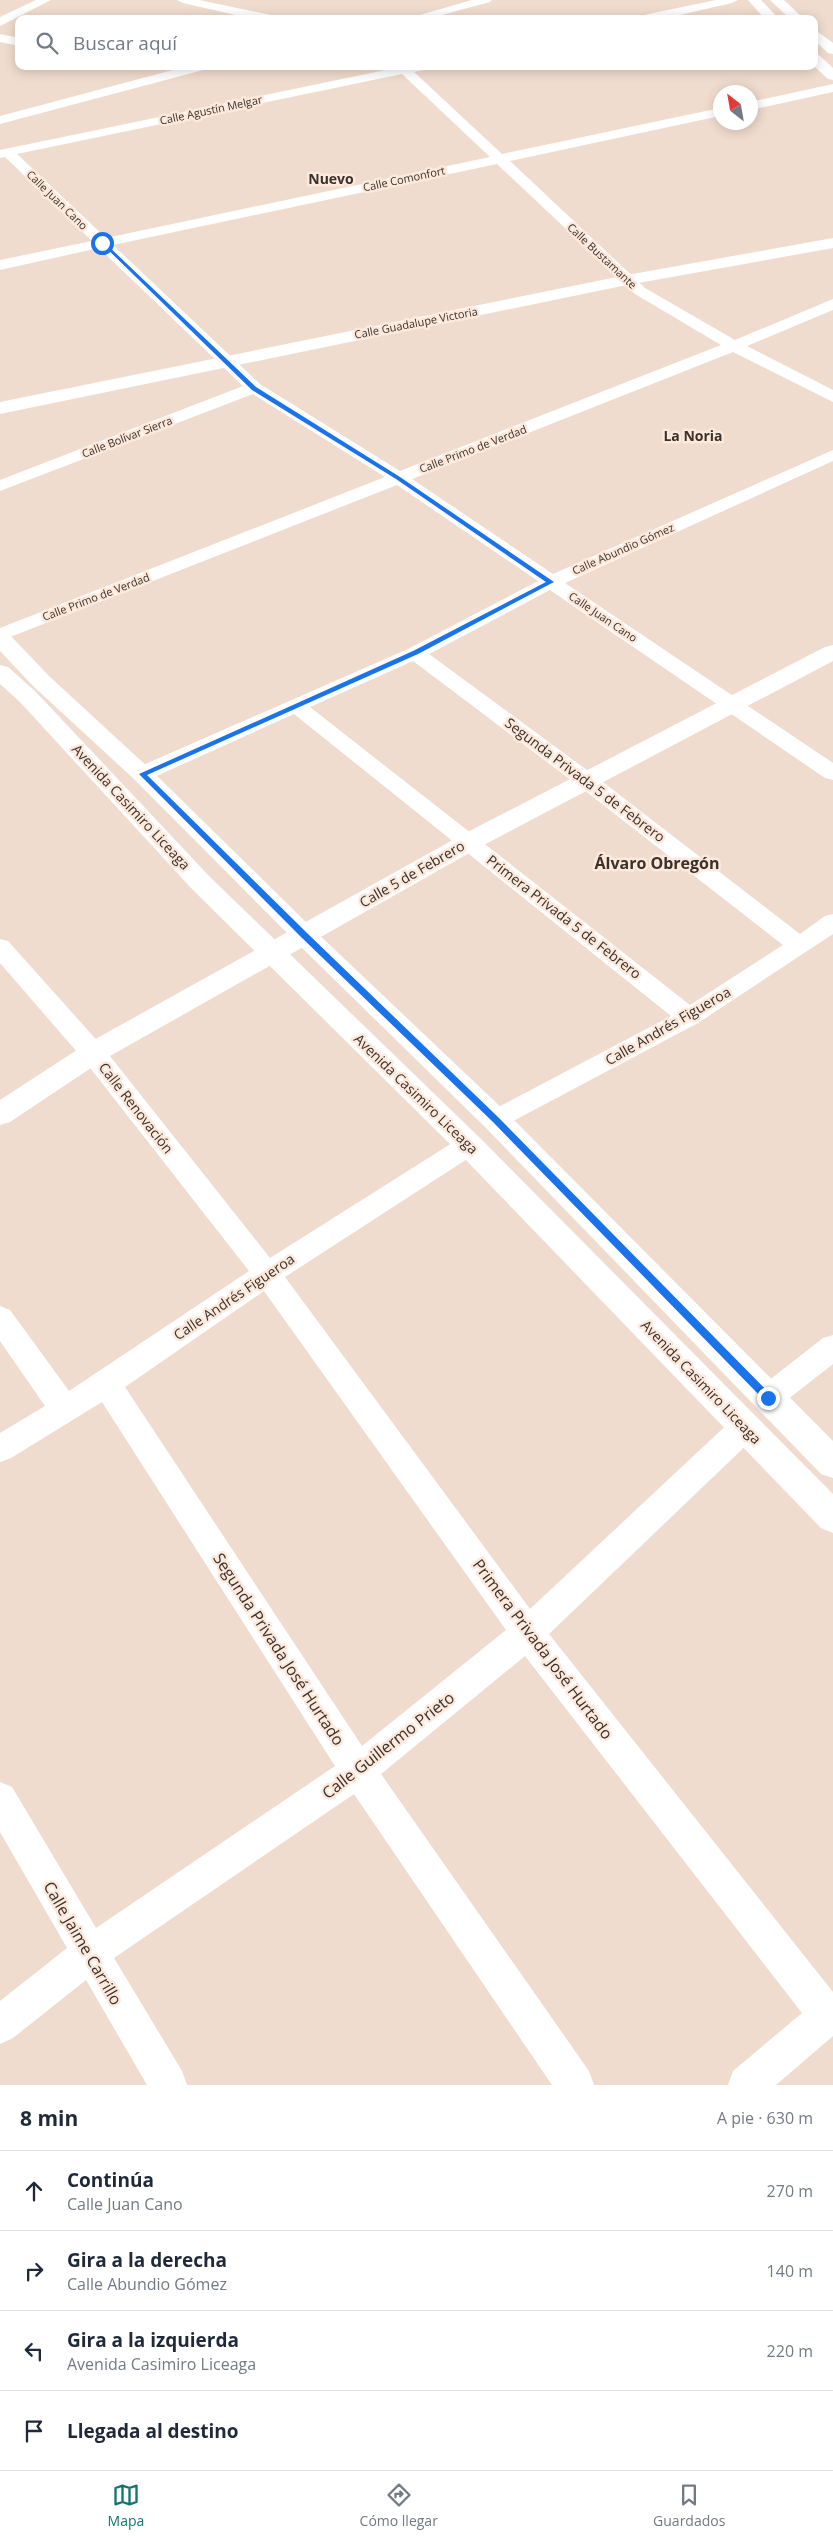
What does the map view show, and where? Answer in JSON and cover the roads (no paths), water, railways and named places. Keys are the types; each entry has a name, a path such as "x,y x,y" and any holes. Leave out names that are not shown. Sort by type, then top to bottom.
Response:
{"main road":[{"path":"754,0 769,15"},
{"path":"776,0 793,15"},
{"path":"818,37 833,50"},
{"path":"818,62 833,76"},
{"name":"Calle Guadalupe Victoria","path":"0,408 627,280 833,244"},
{"name":"Avenida Casimiro Liceaga","path":"0,636 41,681 142,774 304,935 496,1120 833,1463"},
{"name":"Calle 5 de Febrero","path":"0,1114 93,1053 270,952 304,935 469,842 833,652"},
{"name":"Avenida Casimiro Liceaga","path":"0,672 27,696 201,883 469,1145 833,1517"}],"street":[{"path":"0,22 45,0"},
{"path":"183,0 252,15"},
{"path":"453,0 472,4"},
{"path":"428,15 486,0"},
{"path":"663,15 732,0"},
{"path":"0,38 15,41"},
{"path":"155,70 170,73"},
{"path":"0,120 184,70"},
{"name":"Calle Agustín Melgar","path":"4,154 405,70"},
{"name":"Calle Bustamante","path":"405,70 498,160 640,291 734,346 833,397"},
{"path":"758,104 833,88"},
{"name":"Calle Comonfort","path":"0,265 713,114"},
{"name":"Calle Juan Cano","path":"4,154 102,243 254,388 398,478 833,773"},
{"name":"Calle Primo de Verdad","path":"0,636 734,346 833,304"},
{"name":"Calle Bolívar Sierra","path":"0,486 254,388"},
{"name":"Calle Abundio Gómez","path":"142,774 415,653 550,582 833,455"},
{"name":"Segunda Privada 5 de Febrero","path":"415,653 587,781 800,946"},
{"name":"Primera Privada 5 de Febrero","path":"296,706 689,1017"},
{"name":"Calle Andrés Figueroa","path":"496,1120 689,1017 800,946 833,922"},
{"name":"Calle Renovación","path":"0,947 93,1053 267,1274"},
{"name":"Calle Andrés Figueroa","path":"0,1449 106,1384 267,1274 469,1145"},
{"name":"Primera Privada José Hurtado","path":"267,1274 528,1634 830,2014"},
{"path":"0,1318 64,1408"},
{"path":"768,1398 833,1347"},
{"name":"Segunda Privada José Hurtado","path":"106,1384 358,1771 575,2085"},
{"name":"Calle Guillermo Prieto","path":"0,2025 89,1954 358,1771 528,1634 745,1427"},
{"name":"Calle Jaime Carrillo","path":"0,1799 89,1954 168,2085"},
{"path":"748,2085 830,2014"}],"district":[{"name":"Nuevo","path":"331,179"},
{"name":"La Noria","path":"693,436"},
{"name":"Álvaro Obregón","path":"657,863"}]}
